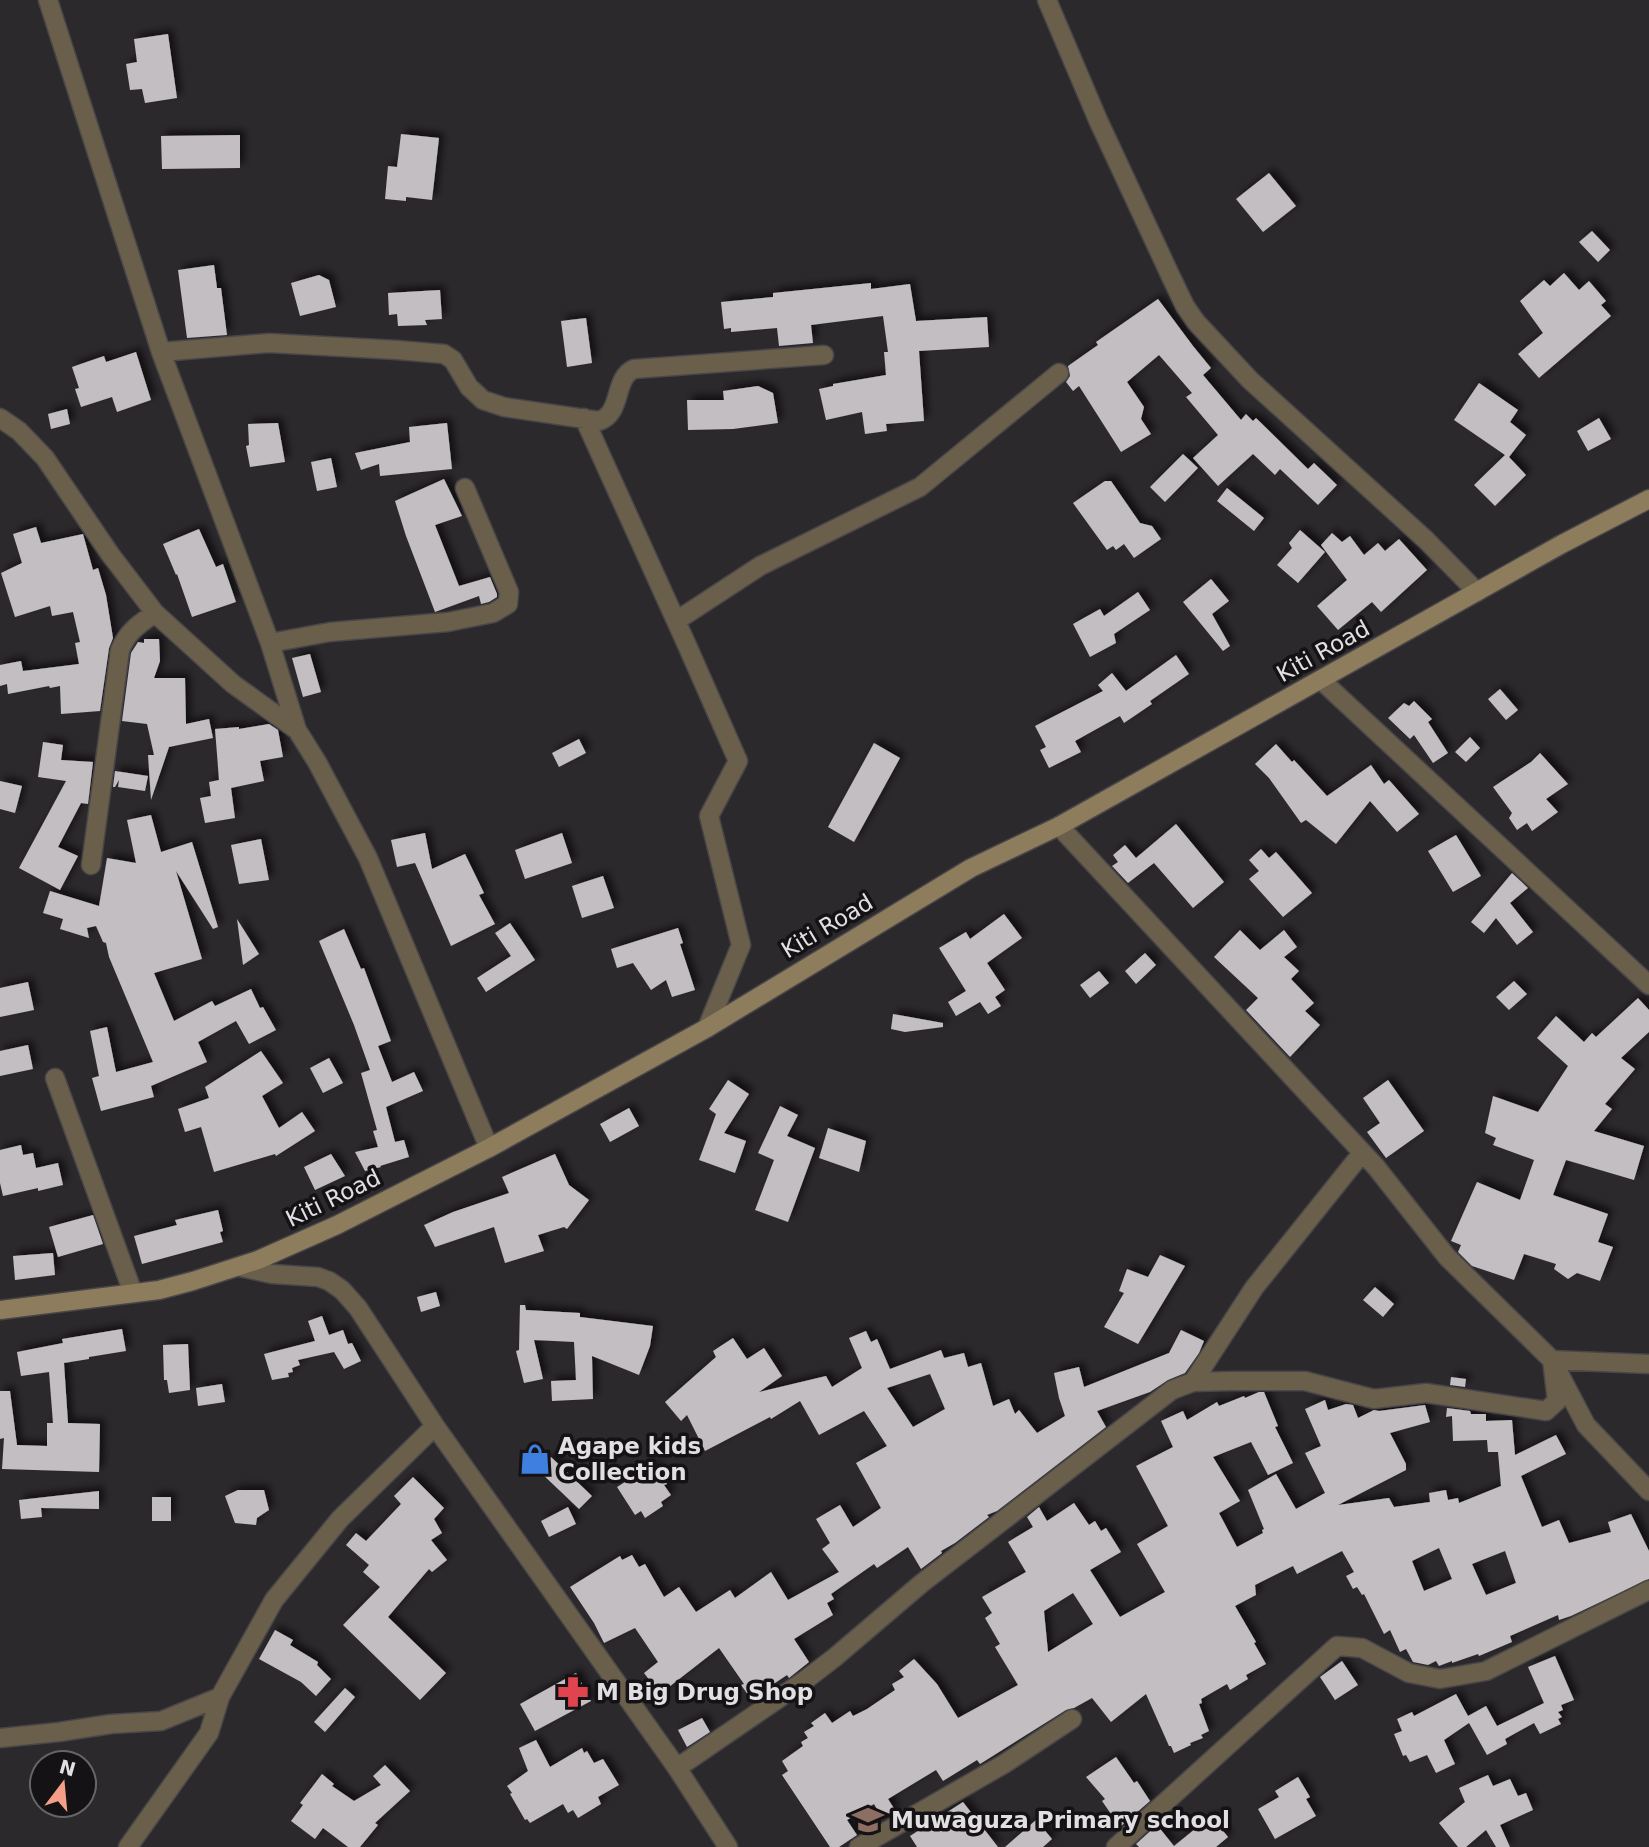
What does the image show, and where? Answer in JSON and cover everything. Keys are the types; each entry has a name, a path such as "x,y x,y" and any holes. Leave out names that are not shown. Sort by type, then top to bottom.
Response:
{"street":[{"path":"48,0 160,352 270,643 297,730 368,858 489,1148"},
{"path":"1047,0 1098,120 1185,306 1250,380 1417,532 1477,592"},
{"path":"160,352 269,343 436,352 453,360 469,387 483,400 504,407 599,421 612,411 624,376 634,369 824,355"},
{"path":"676,621 760,565 920,487 1059,373"},
{"path":"0,418 19,431 46,458 110,554 155,613 233,684 297,730"},
{"path":"584,418 738,761 709,816 741,945 707,1028"},
{"path":"270,643 330,632 448,622 493,613 508,604 509,592 465,488"},
{"name":"Kiti Road","path":"0,1310 159,1290 240,1267 310,1238 489,1148 707,1028 971,868 1059,826 1562,544 1649,499"},
{"path":"91,865 120,650 125,636 155,613"},
{"path":"1321,680 1649,985"},
{"path":"1059,826 1376,1167 1447,1257 1552,1360 1586,1425 1649,1492"},
{"path":"55,1078 133,1293"},
{"path":"1193,1382 1254,1289 1362,1153"},
{"path":"240,1267 272,1274 318,1277 330,1281 358,1308 435,1426 677,1768 728,1847"},
{"path":"1552,1360 1649,1364"},
{"path":"677,1768 804,1681 922,1583 1172,1390 1193,1382 1305,1381 1374,1399 1426,1393 1546,1411 1557,1401 1552,1360"},
{"path":"128,1847 209,1733 220,1697 274,1600 340,1519 435,1426"},
{"path":"1115,1847 1338,1646 1362,1648 1409,1673 1440,1679 1486,1671 1649,1590"},
{"path":"0,1738 111,1724 161,1721 220,1697"},
{"path":"859,1847 1004,1764 1072,1719"}],"building":[{"path":"168,34 177,98 145,103 142,89 130,90 126,64 137,62 134,39"},
{"path":"401,134 439,138 432,200 406,197 406,201 385,199 388,166 397,167"},
{"path":"240,135 240,168 162,169 161,136"},
{"path":"1269,173 1296,206 1263,232 1236,199"},
{"path":"1592,231 1610,250 1598,262 1579,242"},
{"path":"214,265 217,288 221,288 227,335 187,338 178,270"},
{"path":"1564,273 1579,290 1589,281 1606,301 1601,305 1611,316 1539,378 1518,354 1543,333 1520,301 1544,280 1550,286"},
{"path":"319,275 329,280 336,307 300,316 291,283"},
{"path":"871,283 871,289 910,284 916,321 987,317 989,347 919,351 924,421 886,424 887,431 865,434 862,412 826,420 819,389 886,375 884,352 888,352 883,316 811,325 813,343 779,346 777,328 731,332 731,328 724,329 721,302 773,297 773,293"},
{"path":"440,290 442,319 425,320 427,325 398,326 397,314 389,315 388,293"},
{"path":"1158,299 1211,368 1203,375 1241,420 1246,414 1253,421 1256,418 1308,469 1314,463 1337,485 1318,505 1280,469 1275,475 1253,454 1218,486 1193,458 1218,435 1186,397 1192,393 1159,355 1127,382 1144,407 1141,419 1151,434 1121,452 1079,386 1073,391 1066,382 1070,376 1068,366 1098,345 1096,342"},
{"path":"586,318 592,363 567,367 561,321"},
{"path":"136,352 151,400 117,412 112,397 81,407 75,389 79,388 72,367 104,356 106,362"},
{"path":"1479,383 1518,410 1510,422 1526,435 1509,457 1526,475 1495,506 1474,485 1505,455 1454,420"},
{"path":"758,386 773,393 778,423 733,429 688,430 687,400 724,400 723,391"},
{"path":"67,409 70,424 51,429 48,414"},
{"path":"1599,418 1611,439 1588,451 1577,431"},
{"path":"278,423 285,462 250,467 246,446 249,445 248,424"},
{"path":"447,423 452,469 380,476 379,464 361,470 355,453 410,442 409,427"},
{"path":"1183,454 1198,468 1165,502 1150,487"},
{"path":"331,458 337,487 317,491 311,462"},
{"path":"444,479 462,516 435,525 459,586 490,577 497,597 481,604 479,596 435,612 395,501"},
{"path":"1105,481 1111,481 1140,523 1152,526 1161,539 1134,558 1124,544 1116,550 1113,546 1107,550 1073,503"},
{"path":"1227,488 1264,518 1254,531 1217,501"},
{"path":"36,527 41,543 83,534 93,570 98,568 106,595 113,638 109,648 100,711 61,714 60,686 8,694 7,684 0,686 0,665 21,661 23,671 79,664 75,643 80,642 73,612 52,616 50,606 15,617 1,573 22,563 13,534"},
{"path":"199,529 216,567 223,564 236,602 192,617 163,544"},
{"path":"1300,530 1325,552 1298,583 1277,565 1292,548 1289,543"},
{"path":"1332,533 1342,542 1350,536 1364,555 1378,543 1385,551 1399,539 1427,570 1381,612 1372,602 1338,630 1317,606 1347,580 1321,545"},
{"path":"1211,579 1229,601 1212,614 1230,646 1223,651 1183,602"},
{"path":"1138,592 1150,610 1114,634 1116,643 1090,657 1073,624 1100,609 1104,616"},
{"path":"144,639 159,639 160,661 154,678 185,678 186,724 209,719 213,738 169,747 151,800 148,755 154,755 147,724 122,721 131,653 138,642 144,643"},
{"path":"310,654 321,692 303,697 292,658"},
{"path":"1176,655 1189,674 1124,723 1120,716 1075,741 1081,752 1049,768 1040,750 1046,747 1035,726 1103,691 1098,685 1112,673 1126,691"},
{"path":"1500,689 1518,710 1506,720 1488,699"},
{"path":"1414,701 1432,719 1428,722 1448,753 1433,763 1414,735 1410,739 1388,718 1404,703 1409,706"},
{"path":"269,724 278,730 283,757 260,761 264,781 231,788 235,818 205,823 200,798 211,796 209,782 219,780 215,729 239,729"},
{"path":"1470,737 1480,748 1466,762 1455,752"},
{"path":"579,739 586,753 559,767 552,753"},
{"path":"43,742 63,745 61,760 93,762 88,804 81,803 58,847 78,856 60,890 19,868 66,781 38,777"},
{"path":"874,743 900,758 854,842 828,827"},
{"path":"1276,744 1327,796 1371,765 1384,784 1389,780 1419,814 1397,832 1370,801 1336,844 1306,820 1301,823 1269,778 1255,764"},
{"path":"1540,753 1568,784 1546,799 1558,812 1532,831 1527,823 1517,830 1509,818 1512,813 1493,787"},
{"path":"115,771 148,776 145,791 118,787 119,780 113,787"},
{"path":"0,781 22,786 15,813 0,809"},
{"path":"151,815 161,852 192,842 218,927 213,929 176,871 202,959 154,973 174,1021 212,1001 215,1006 251,989 260,1008 263,1007 276,1030 249,1044 236,1021 198,1042 207,1062 151,1086 154,1097 101,1111 92,1078 99,1076 90,1031 107,1027 116,1072 153,1062 109,957 106,943 96,926 87,928 89,938 60,929 63,919 43,913 50,891 99,906 107,858 136,863 127,820"},
{"path":"1176,824 1224,882 1193,908 1154,863 1128,883 1112,866 1118,862 1113,855 1125,845 1136,858"},
{"path":"425,833 432,869 465,854 484,893 479,895 495,924 451,946 415,863 397,867 391,840"},
{"path":"562,833 572,863 525,879 515,850"},
{"path":"1456,835 1481,876 1453,892 1428,851"},
{"path":"261,839 269,880 239,884 231,845"},
{"path":"1261,849 1269,858 1276,852 1312,893 1283,917 1249,879 1259,871 1249,860"},
{"path":"1512,873 1528,888 1510,903 1533,932 1517,945 1496,918 1484,933 1471,922"},
{"path":"603,876 614,908 582,918 572,886"},
{"path":"1004,914 1022,938 987,963 1005,990 995,997 1001,1006 988,1014 980,1002 956,1016 948,1002 966,991 939,948 966,932 970,939"},
{"path":"237,919 259,954 243,965"},
{"path":"510,923 535,960 486,992 477,978 511,956 495,933"},
{"path":"678,928 683,943 680,944 695,990 672,997 666,980 651,990 633,963 617,968 611,949"},
{"path":"344,929 361,969 364,968 391,1041 378,1046 392,1082 414,1072 423,1091 386,1107 395,1142 404,1140 409,1157 365,1171 355,1152 378,1147 373,1131 377,1130 361,1073 370,1070 319,941"},
{"path":"1240,930 1260,950 1284,930 1297,947 1284,957 1299,971 1291,979 1314,1003 1305,1011 1320,1025 1290,1057 1246,1010 1258,998 1214,957"},
{"path":"1145,953 1156,965 1136,984 1125,971"},
{"path":"1099,971 1109,983 1090,998 1080,985"},
{"path":"1514,981 1527,994 1509,1010 1496,997"},
{"path":"28,982 34,1010 0,1017 0,988"},
{"path":"1638,998 1649,1010 1649,1032 1621,1058 1635,1069 1605,1104 1612,1109 1594,1131 1644,1146 1634,1180 1566,1160 1553,1195 1608,1214 1598,1242 1613,1247 1600,1281 1577,1273 1568,1279 1554,1269 1556,1264 1524,1254 1514,1280 1472,1266 1458,1252 1461,1245 1451,1241 1477,1182 1520,1200 1534,1160 1493,1145 1496,1138 1485,1133 1493,1096 1538,1112 1568,1066 1537,1038 1556,1016 1584,1042 1592,1033 1596,1037"},
{"path":"893,1014 943,1023 943,1027 905,1032 891,1029"},
{"path":"28,1045 33,1069 0,1076 0,1051"},
{"path":"261,1051 283,1083 262,1096 279,1128 302,1112 315,1131 276,1156 275,1154 214,1172 201,1127 185,1132 178,1109 209,1098 205,1087"},
{"path":"329,1058 343,1083 323,1093 310,1068"},
{"path":"728,1080 749,1094 724,1133 746,1141 735,1173 699,1160 716,1114 709,1109"},
{"path":"1388,1080 1424,1131 1386,1158 1367,1132 1380,1123 1363,1098"},
{"path":"780,1106 798,1115 787,1136 815,1148 788,1222 755,1210 774,1160 758,1153"},
{"path":"629,1108 639,1126 610,1142 600,1124"},
{"path":"828,1128 866,1141 859,1172 819,1158"},
{"path":"21,1145 23,1155 33,1153 36,1168 58,1163 63,1185 3,1196 0,1183 0,1150"},
{"path":"331,1154 345,1176 315,1190 304,1167"},
{"path":"555,1154 569,1185 589,1200 567,1229 564,1227 538,1235 544,1251 505,1263 494,1227 435,1247 424,1225 509,1193 502,1177"},
{"path":"218,1210 223,1242 142,1264 134,1236 177,1225 175,1220"},
{"path":"93,1215 103,1244 58,1257 49,1227"},
{"path":"53,1253 55,1275 15,1280 13,1256"},
{"path":"1160,1255 1185,1266 1138,1344 1104,1327 1124,1293 1119,1291 1127,1269 1148,1277"},
{"path":"1375,1287 1394,1304 1383,1317 1363,1300"},
{"path":"436,1292 440,1306 421,1312 417,1297"},
{"path":"520,1305 525,1305 526,1310 580,1313 580,1317 653,1326 650,1346 639,1375 592,1356 593,1399 552,1401 551,1381 576,1380 574,1342 534,1340 543,1379 524,1383 516,1351 519,1350"},
{"path":"322,1316 329,1335 343,1330 348,1344 352,1343 361,1361 344,1369 334,1352 298,1360 300,1365 292,1368 293,1372 288,1373 289,1377 272,1380 264,1354 315,1341 308,1321"},
{"path":"122,1329 126,1351 64,1363 68,1423 100,1424 99,1472 2,1469 4,1438 0,1439 0,1391 10,1391 17,1445 47,1446 47,1423 53,1423 49,1372 21,1376 17,1352 63,1343 62,1339"},
{"path":"1181,1330 1204,1341 1185,1373 1150,1392 1097,1411 1106,1427 997,1511 987,1515 989,1517 941,1551 942,1553 921,1569 908,1547 877,1568 874,1564 831,1594 834,1599 827,1603 833,1615 794,1639 809,1662 789,1678 787,1675 751,1699 719,1648 660,1694 644,1673 658,1662 635,1628 604,1643 570,1587 620,1556 622,1560 632,1555 639,1567 645,1564 664,1597 679,1587 696,1612 730,1590 735,1598 771,1572 788,1600 839,1572 822,1549 830,1543 816,1519 840,1505 853,1527 881,1508 856,1463 887,1446 864,1411 819,1435 800,1401 771,1419 770,1417 705,1451 687,1415 681,1421 665,1402 716,1357 713,1351 733,1338 747,1359 764,1348 782,1376 759,1392 826,1376 832,1387 862,1368 849,1338 866,1331 871,1342 877,1339 890,1369 941,1350 944,1358 964,1353 968,1367 981,1363 993,1406 1009,1399 1015,1414 1019,1410 1037,1433 1065,1416 1054,1373 1079,1367 1084,1387 1169,1353","holes":["930,1374 945,1409 913,1427 887,1388"]},
{"path":"188,1344 190,1390 169,1393 167,1380 164,1380 163,1345"},
{"path":"1451,1377 1466,1379 1465,1387 1450,1385"},
{"path":"222,1384 225,1402 198,1406 196,1388"},
{"path":"1264,1392 1278,1426 1275,1427 1293,1463 1268,1475 1251,1442 1213,1457 1240,1501 1219,1513 1237,1547 1263,1533 1264,1529 1248,1490 1276,1474 1296,1509 1325,1493 1305,1453 1321,1446 1305,1409 1325,1400 1328,1410 1346,1404 1353,1405 1358,1418 1374,1410 1425,1405 1430,1422 1390,1433 1406,1464 1406,1470 1338,1505 1389,1498 1394,1507 1430,1502 1429,1493 1446,1490 1448,1500 1458,1498 1459,1503 1501,1486 1498,1452 1488,1452 1487,1440 1453,1441 1452,1416 1446,1417 1447,1408 1470,1411 1471,1414 1486,1414 1486,1421 1512,1420 1515,1455 1556,1435 1566,1454 1521,1476 1542,1527 1559,1520 1569,1543 1611,1532 1608,1522 1631,1514 1649,1551 1649,1579 1571,1616 1559,1620 1558,1615 1510,1636 1512,1642 1479,1656 1478,1654 1439,1666 1436,1661 1428,1665 1413,1662 1406,1649 1400,1652 1390,1630 1384,1634 1364,1594 1362,1595 1357,1587 1353,1589 1346,1576 1354,1572 1342,1551 1297,1574 1293,1566 1255,1585 1256,1595 1235,1606 1266,1664 1246,1675 1248,1679 1230,1690 1227,1684 1201,1699 1202,1703 1199,1704 1209,1731 1201,1735 1203,1738 1174,1753 1146,1694 1111,1722 1092,1698 1066,1710 980,1764 977,1760 943,1781 936,1770 888,1799 895,1810 882,1818 874,1804 847,1820 857,1835 839,1847 830,1847 782,1775 788,1771 782,1761 803,1746 801,1742 808,1738 804,1732 814,1726 811,1723 825,1713 832,1723 850,1711 853,1716 867,1709 895,1690 892,1684 904,1677 899,1671 914,1659 937,1684 958,1718 1018,1685 995,1647 1000,1644 985,1618 992,1613 982,1597 1026,1572 1008,1542 1033,1527 1027,1517 1039,1507 1047,1521 1074,1503 1089,1525 1095,1521 1101,1531 1106,1528 1121,1552 1090,1570 1120,1617 1165,1592 1137,1544 1168,1526 1136,1466 1173,1447 1161,1421 1183,1411 1187,1420 1217,1402 1219,1406 1244,1396 1245,1398","holes":["1439,1548 1452,1579 1424,1591 1412,1561","1505,1551 1516,1583 1486,1595 1472,1564","1073,1593 1093,1624 1048,1652 1044,1611"]},
{"path":"551,1457 592,1496 579,1509 539,1471"},
{"path":"654,1464 671,1495 661,1502 663,1506 645,1518 641,1511 635,1515 617,1487"},
{"path":"413,1477 444,1508 434,1519 442,1533 431,1540 447,1560 432,1572 429,1569 388,1617 446,1673 420,1700 343,1625 380,1587 363,1572 369,1565 346,1545 356,1533 366,1541 401,1504 394,1496"},
{"path":"238,1490 264,1490 269,1510 257,1518 256,1525 235,1523 225,1496"},
{"path":"99,1491 99,1509 41,1508 42,1517 21,1519 19,1500"},
{"path":"152,1497 171,1497 171,1521 152,1521"},
{"path":"568,1507 576,1524 549,1537 541,1521"},
{"path":"275,1630 293,1640 290,1645 318,1662 317,1665 331,1679 316,1696 301,1682 259,1659"},
{"path":"1555,1656 1574,1700 1561,1705 1563,1710 1558,1712 1562,1717 1558,1719 1561,1724 1540,1734 1534,1723 1505,1739 1507,1744 1487,1755 1469,1723 1444,1740 1455,1764 1436,1773 1427,1755 1410,1762 1406,1755 1403,1756 1394,1734 1402,1731 1397,1719 1412,1712 1414,1716 1456,1694 1468,1716 1486,1706 1497,1726 1544,1703 1528,1667"},
{"path":"1342,1661 1358,1685 1335,1700 1320,1677"},
{"path":"576,1673 591,1701 535,1731 520,1704"},
{"path":"345,1688 355,1697 325,1732 314,1722"},
{"path":"702,1718 710,1732 687,1747 678,1730"},
{"path":"536,1740 550,1767 582,1748 594,1763 603,1759 619,1785 598,1797 601,1804 578,1818 573,1810 568,1813 563,1804 530,1823 525,1820 507,1786 528,1771 519,1748"},
{"path":"1116,1757 1150,1801 1120,1827 1102,1801 1105,1799 1086,1777"},
{"path":"385,1765 410,1791 375,1823 378,1825 360,1847 348,1847 323,1828 315,1839 291,1821 303,1805 300,1803 322,1774 334,1784 332,1786 354,1801 381,1785 373,1776"},
{"path":"1488,1775 1493,1786 1510,1779 1518,1796 1526,1793 1533,1810 1500,1825 1510,1847 1496,1847 1486,1830 1466,1847 1458,1847 1439,1823 1465,1802 1459,1788"},
{"path":"1298,1777 1310,1797 1306,1799 1316,1816 1275,1839 1258,1809 1279,1797 1275,1791"},
{"path":"963,1802 998,1847 917,1847 910,1836"},
{"path":"1211,1816 1228,1837 1216,1847 1139,1847 1136,1844 1157,1825 1174,1846"},
{"path":"1036,1820 1052,1839 1043,1847 1005,1847"}],"place":[{"name":"Agape kids Collection","path":"535,1459"},
{"name":"M Big Drug Shop","path":"573,1692"},
{"name":"Muwaguza Primary school","path":"868,1820"}]}
